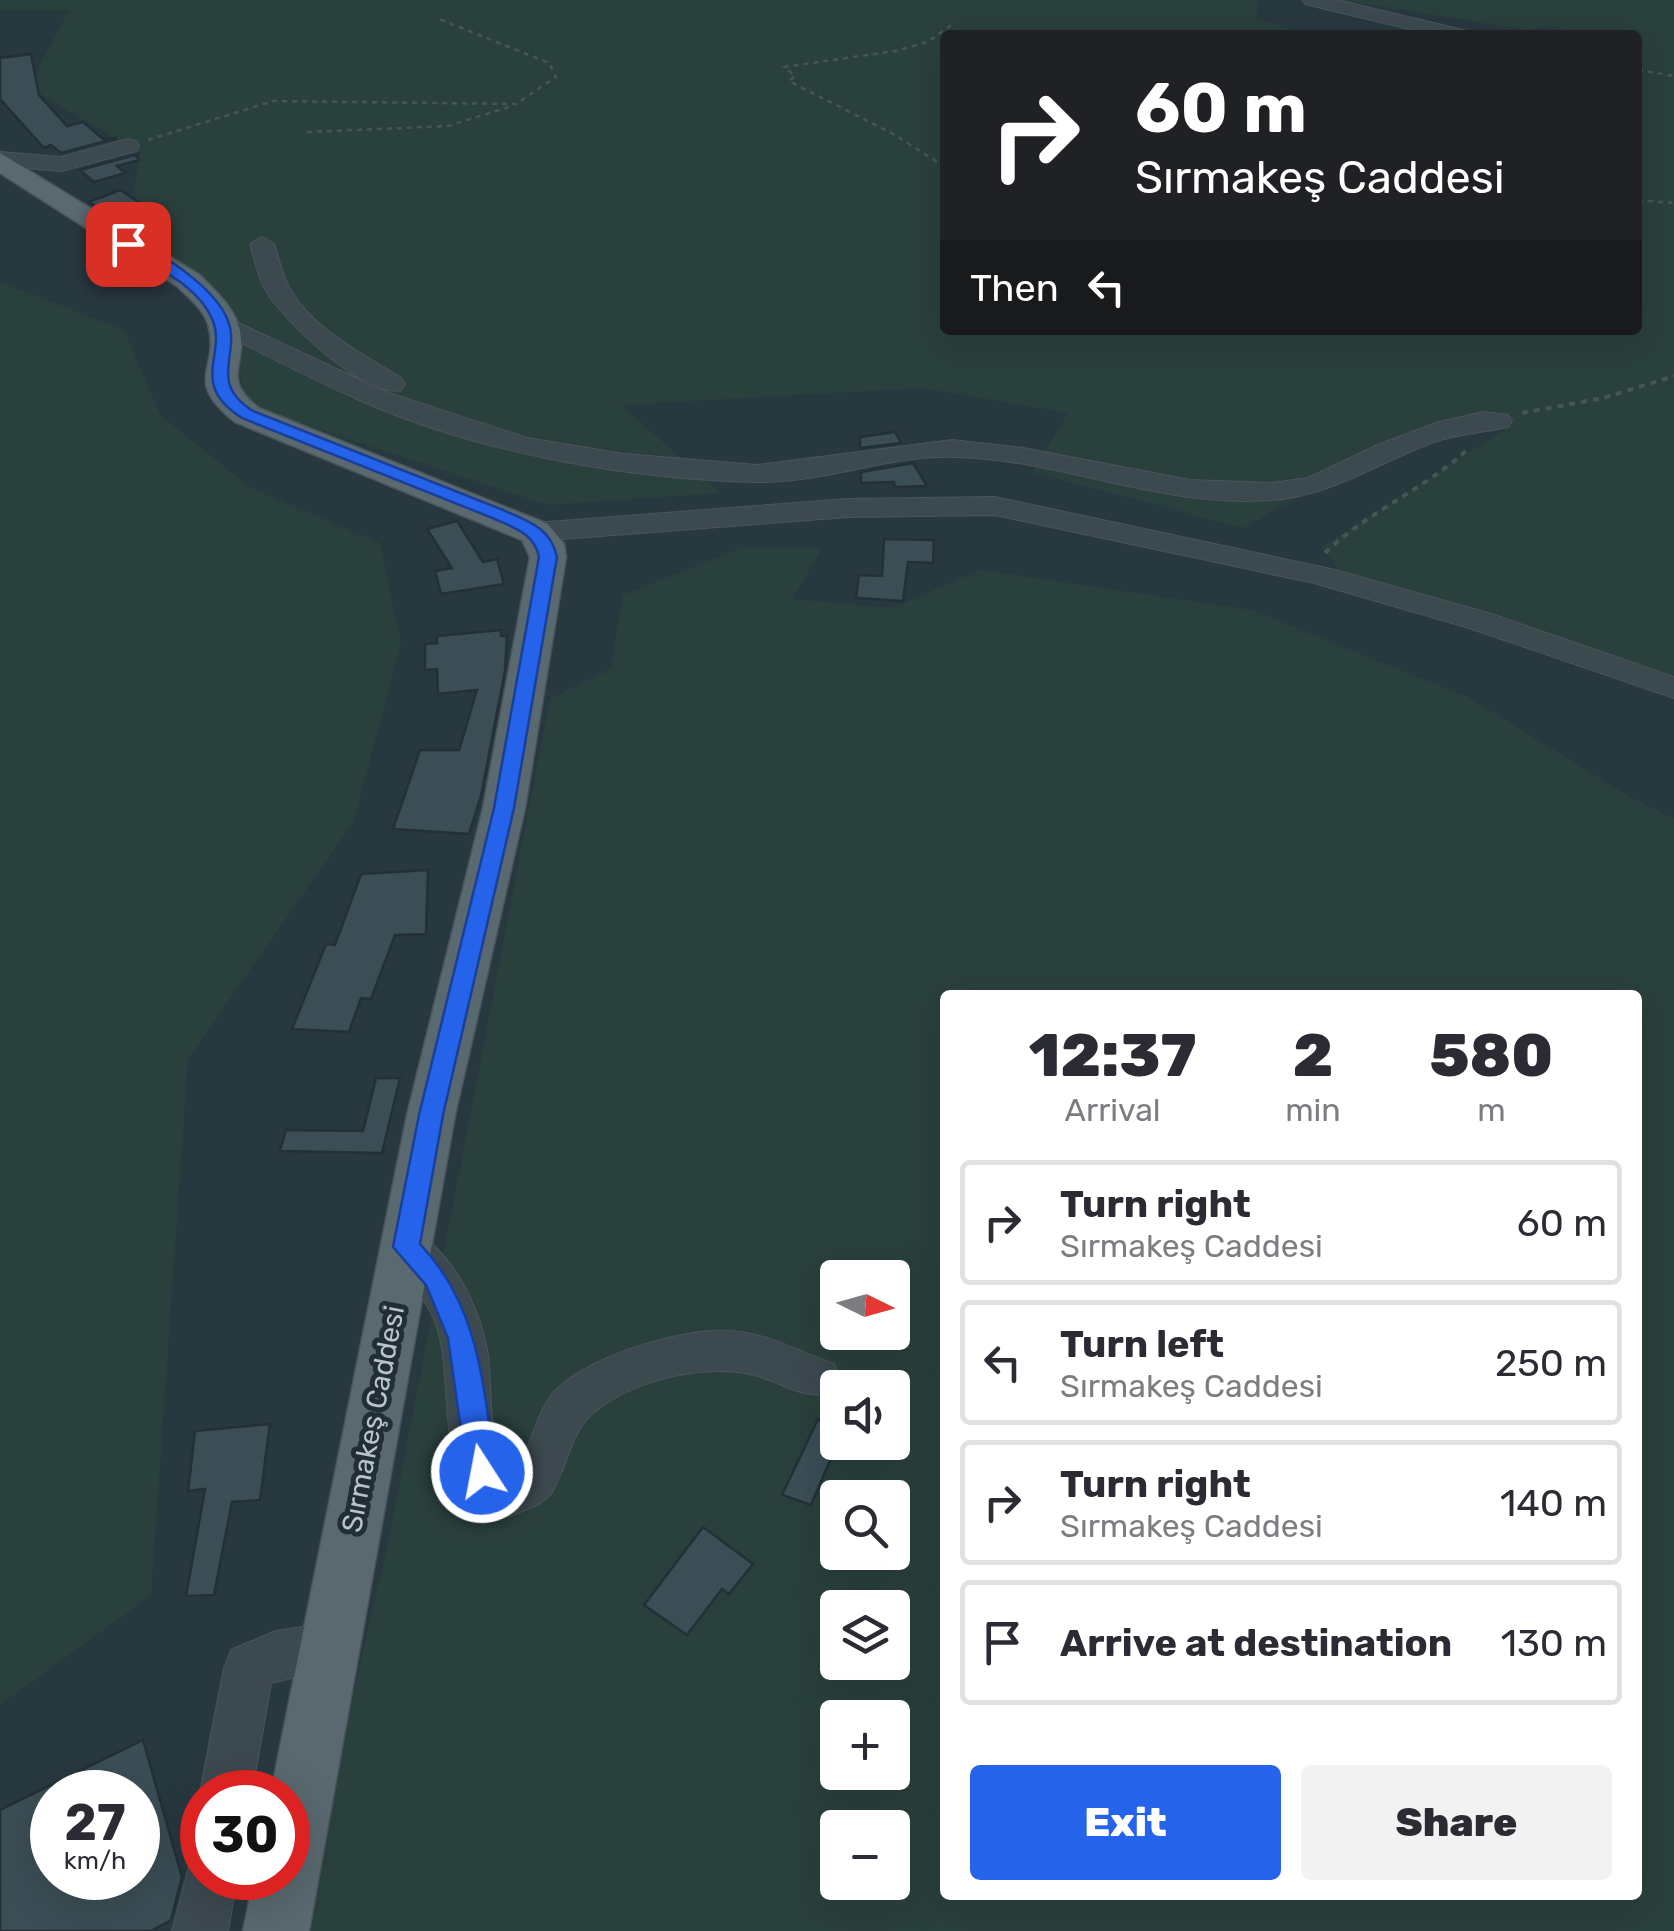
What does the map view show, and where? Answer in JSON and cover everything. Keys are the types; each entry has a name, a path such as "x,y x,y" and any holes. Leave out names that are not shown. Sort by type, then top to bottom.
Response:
{"main road":[{"path":"0,160 188,281 211,304 222,324 218,372 230,404 248,415 535,532"},
{"name":"Sırmakeş Caddesi","path":"307,1770 431,1115 504,808 528,679 548,557 546,544 535,532"},
{"name":"Sırmakeş Caddesi","path":"276,1931 282,1900"}],"street":[{"path":"1312,0 1439,30"},
{"path":"0,160 62,164 128,146"},
{"path":"262,244 275,286 294,313 344,353 428,403 443,423"},
{"path":"222,324 376,398 523,446 739,472 792,471 952,448 984,450 1210,489 1274,494 1318,484 1361,462 1458,424 1498,421"},
{"path":"535,532 829,509 995,506 1320,575 1477,620 1674,688"},
{"path":"406,1247 436,1278 462,1338 482,1472 493,1487 508,1495 522,1491 539,1476 552,1436 572,1404 599,1386 639,1369 700,1350 734,1350 818,1378"},
{"path":"230,1770 249,1668 276,1656 330,1647"},
{"path":"200,1931 206,1900"}],"path":[{"path":"307,132 448,126 516,104 556,77 549,63 440,19"},
{"path":"944,30 955,22"},
{"path":"940,33 928,42 895,51 784,67 795,76 790,81 895,135 940,164"},
{"path":"1642,71 1674,76"},
{"path":"128,146 273,101 516,104"},
{"path":"1642,200 1674,203"},
{"path":"1320,575 1318,564 1326,550 1360,519 1427,484 1498,421 1529,411 1604,398 1674,376"}],"green space":[{"path":"0,0 1259,0 1256,18 1291,30 940,30 940,335 1642,335 1642,30 1566,30 1551,25 1527,30 1339,0 1674,0 1674,681 1340,572 1322,547 1513,424 1412,432 1243,528 1032,472 1068,413 922,388 621,405 720,493 548,505 246,405 227,303 127,233 140,153 28,87 69,10 0,11"},
{"path":"0,282 124,330 160,415 251,488 380,543 401,643 354,821 188,1059 151,1595 0,1705"},
{"path":"744,547 823,548 792,599 893,608 980,570 1252,610 1470,698 1630,797 1674,819 1674,1931 299,1931 306,1900 310,1900 310,1883 388,1543 550,699 611,669 623,595"}],"building":[{"path":"31,54 39,95 67,126 83,122 103,139 117,138 61,153 51,145 44,148 0,99 0,58"},
{"path":"135,155 139,160 117,166 125,173 94,182 80,170"},
{"path":"120,190 148,208 116,219 89,202"},
{"path":"895,432 901,443 860,448 860,437"},
{"path":"913,463 927,486 861,483 861,472"},
{"path":"457,521 483,562 497,559 504,584 441,594 435,571 452,568 427,529"},
{"path":"884,539 934,540 933,563 908,562 903,601 856,598 859,575 882,576"},
{"path":"501,630 501,636 507,636 505,671 481,796 469,834 393,829 420,750 459,750 477,690 438,694 437,669 425,670 425,644 437,643 437,636"},
{"path":"428,870 426,934 395,935 371,999 361,998 349,1032 292,1029 326,944 335,945 361,874"},
{"path":"376,1078 400,1078 382,1153 280,1151 286,1130 363,1131"},
{"path":"820,1420 820,1460 830,1460 811,1505 782,1495"},
{"path":"270,1424 260,1500 232,1502 214,1595 186,1596 205,1489 188,1491 195,1431"},
{"path":"703,1527 753,1564 729,1594 722,1589 687,1635 644,1605"},
{"path":"143,1740 152,1770 82,1770"},
{"path":"30,1795 30,1900 160,1900 160,1800 180,1870 171,1920 151,1931 0,1931 0,1810"}],"route":[{"path":"128,244 188,281 211,304 224,334 218,372 230,404 248,415 497,514 535,532 546,544 548,557 504,808 431,1115 406,1247 436,1278 462,1338 474,1445 482,1472"}]}
